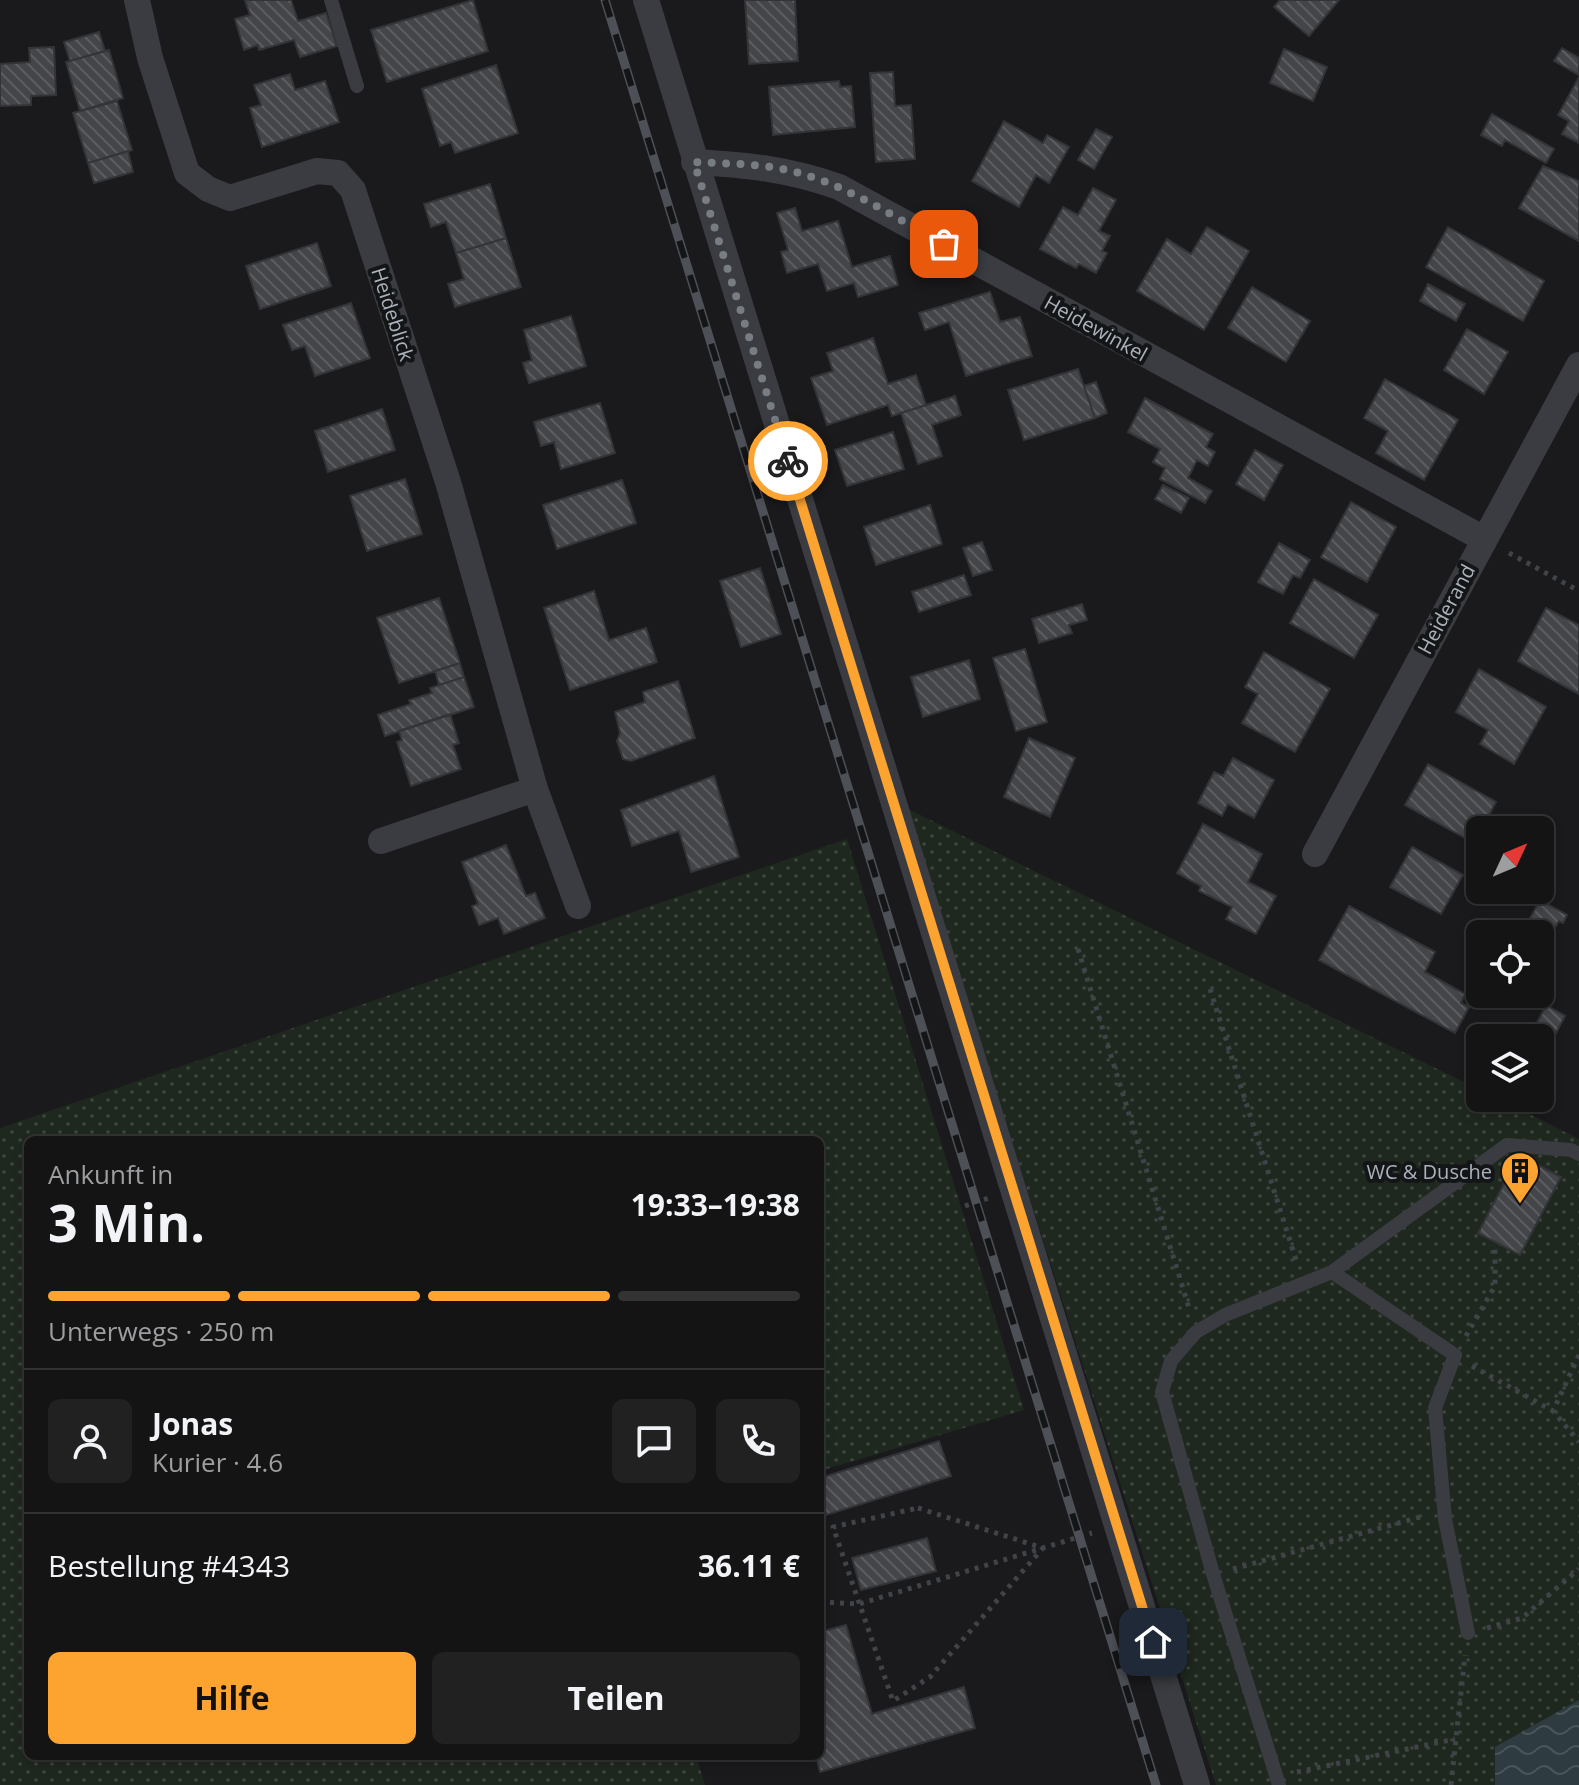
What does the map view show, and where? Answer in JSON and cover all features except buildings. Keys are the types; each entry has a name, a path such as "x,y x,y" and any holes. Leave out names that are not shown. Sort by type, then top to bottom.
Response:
{"street":[{"name":"Heideblick","path":"137,0 150,58 187,173 208,189 230,198 317,171 338,173 353,190 448,482 535,789 578,906"},
{"path":"646,0 1197,1785"},
{"name":"Heidewinkel","path":"694,162 764,165 839,187 1484,539"},
{"name":"Heiderand","path":"1315,854 1579,365"},
{"path":"381,841 535,789"}],"lane":[{"path":"331,0 357,86"},
{"path":"1278,1781 1213,1574 1162,1392 1171,1361 1196,1332 1225,1315 1332,1272 1507,1145 1571,1150 1579,1154"},
{"path":"1332,1272 1455,1355 1435,1408 1444,1511 1468,1633"}],"path":[{"path":"1484,539 1579,591"},
{"path":"1078,949 1196,1332"},
{"path":"1210,989 1303,1284"},
{"path":"1495,1249 1495,1286 1455,1355 1494,1381 1553,1411 1579,1442"},
{"path":"1553,1411 1579,1355"},
{"path":"918,1508 1043,1548 930,1677 893,1701 833,1527 918,1508"},
{"path":"1213,1574 1444,1511"},
{"path":"824,1602 859,1604 1117,1528"},
{"path":"1451,1785 1468,1633 1522,1618 1579,1569"},
{"path":"1278,1781 1456,1739"}],"shaded area":[{"path":"906,808 1466,1083 1466,1112 1525,1112 1579,1139 1579,1785 1216,1785"},
{"path":"847,839 1024,1410 824,1470 824,1136 24,1136 24,1760 697,1760 705,1785 0,1785 0,1128"}],"water":[{"path":"1579,1700 1579,1785 1495,1785 1495,1747"}],"railway":[{"path":"605,0 1156,1785"}],"way so far":[{"path":"788,461 694,162 764,165 799,173 839,187 944,244"}],"place":[{"name":"WC & Dusche","path":"1520,1205"}],"route":[{"path":"788,461 1153,1642"}]}
